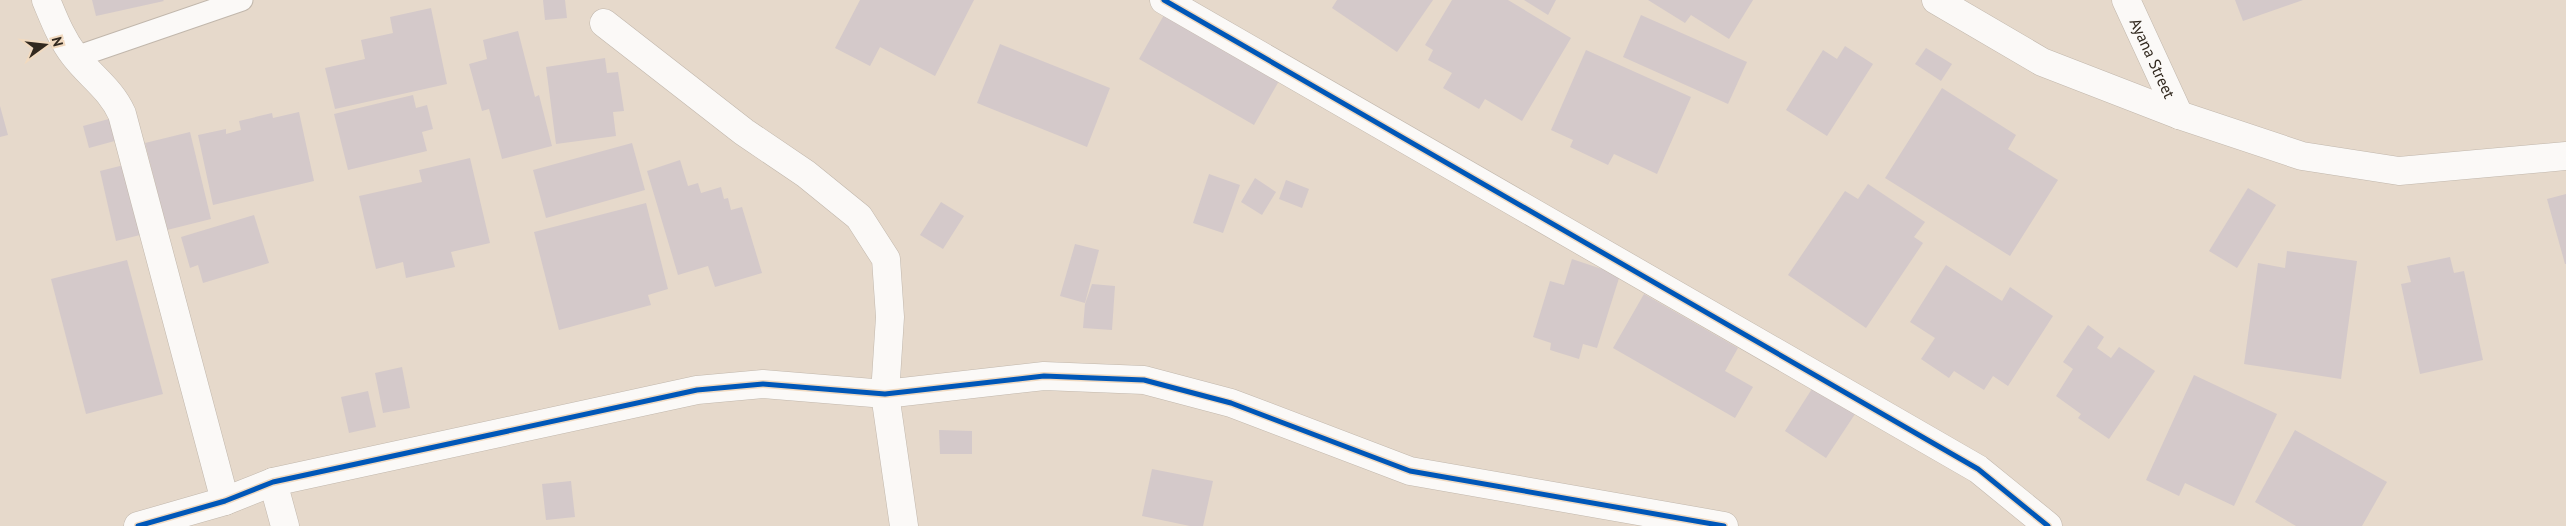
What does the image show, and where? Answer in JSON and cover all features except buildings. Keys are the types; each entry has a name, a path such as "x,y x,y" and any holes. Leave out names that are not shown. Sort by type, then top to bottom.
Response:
{"street":[{"path":"46,0 62,39 76,57 116,99 122,114 225,501"},
{"path":"1164,0 1978,469 2048,526"},
{"path":"1936,0 2042,62 2179,115 2302,156 2399,171 2566,156"},
{"name":"Ayana Street","path":"2126,0 2179,115"},
{"path":"604,23 744,132 806,174 859,217 886,259 890,317 884,394 904,526"},
{"path":"138,526 225,501 273,482 697,390 763,384 884,394 1044,376 1144,380 1231,403 1410,471 1724,526"},
{"path":"273,482 285,526"}],"lane":[{"path":"76,57 242,0"}],"cycle path":[{"path":"1164,0 1978,469 2048,526"},
{"path":"138,526 225,501 273,482 697,390 763,384 885,394 1044,376 1144,380 1231,403 1410,471 1724,526"}]}
